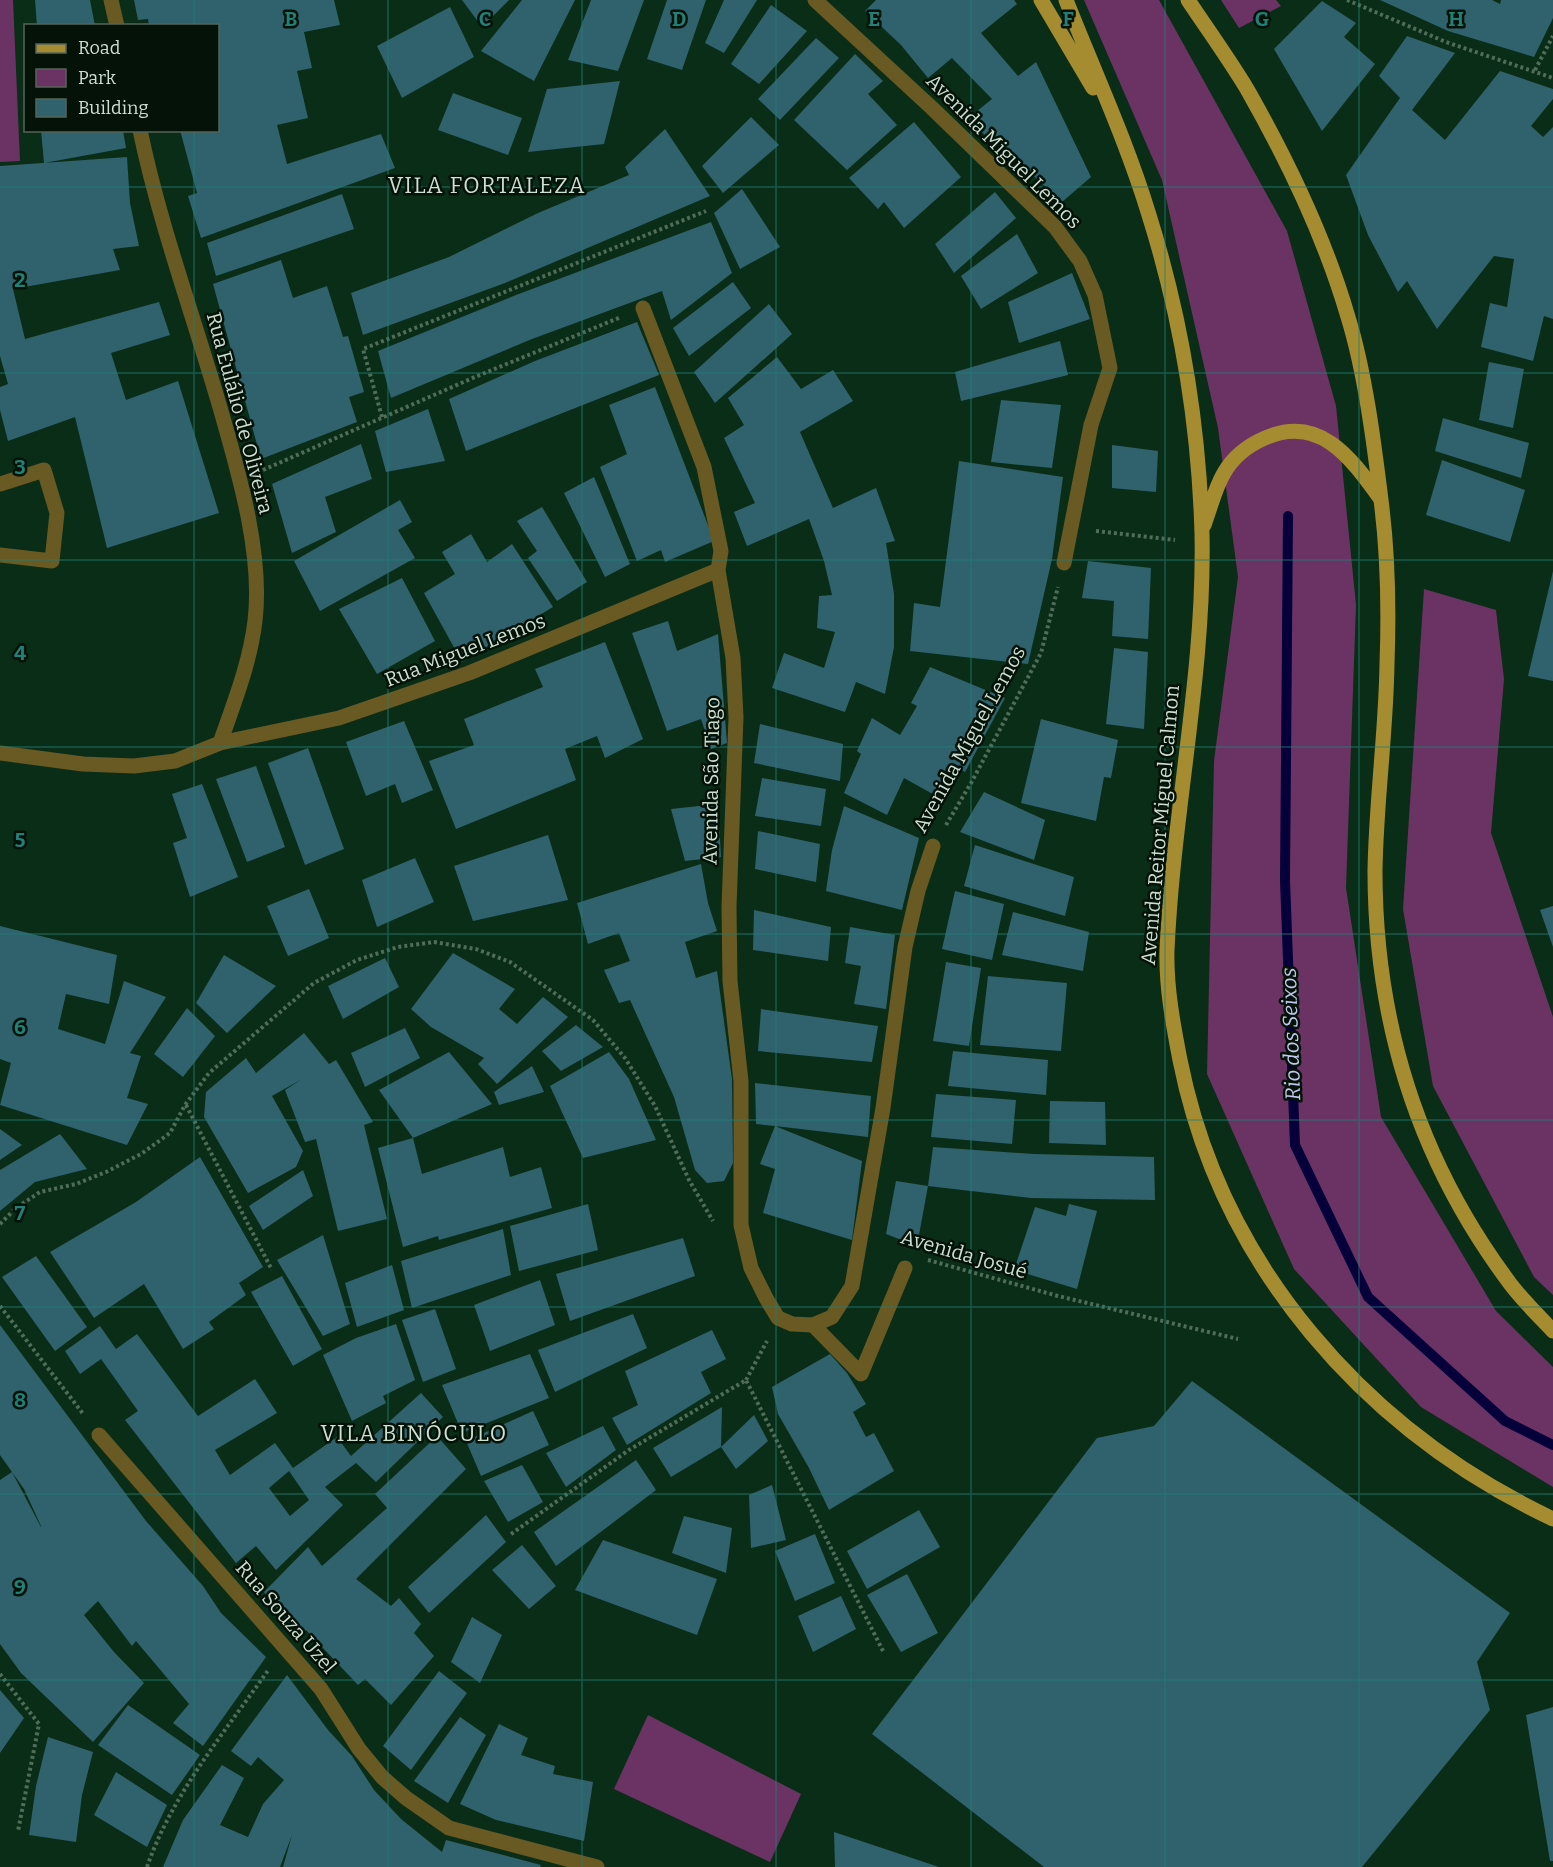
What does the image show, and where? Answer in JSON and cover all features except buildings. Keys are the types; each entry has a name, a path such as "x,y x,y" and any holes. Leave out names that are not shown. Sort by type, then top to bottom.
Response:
{"main road":[{"path":"1041,0 1121,137"},
{"name":"Avenida Reitor Miguel Calmon","path":"1066,0 1149,214 1174,306 1186,372 1202,537 1201,592 1167,954 1172,1021 1185,1084 1202,1145 1221,1192 1262,1267 1313,1338 1378,1405 1428,1447 1486,1483 1553,1519"},
{"path":"1188,0 1247,89 1311,214 1349,319 1367,406 1381,500 1387,573 1387,665 1376,867 1377,937 1387,1014 1404,1082 1430,1148 1462,1210 1506,1279 1553,1331"},
{"path":"1202,537 1224,473 1249,445 1280,432 1307,432 1329,441 1353,461 1381,500"}],"street":[{"path":"111,0 117,24"},
{"name":"Avenida Miguel Lemos","path":"815,0 932,108 1055,227 1080,261 1095,295 1110,368 1091,425 1064,563"},
{"name":"Rua Eulálio de Oliveira","path":"141,132 178,274 241,480 254,551 255,620 243,676 220,743"},
{"name":"Avenida São Tiago","path":"643,308 704,467 721,551 718,570 733,658 736,717 729,907 730,981 741,1081 741,1225 751,1268 778,1318"},
{"path":"0,484 44,470 57,513 52,561 0,555"},
{"name":"Rua Miguel Lemos","path":"220,743 339,718 459,677 718,570"},
{"path":"0,753 83,764 134,766 175,761 220,743"},
{"name":"Avenida Miguel Lemos","path":"813,1325 832,1317 852,1286 883,1108 905,947 918,891 933,846"},
{"path":"778,1318 792,1324 813,1325 861,1374 905,1268"},
{"name":"Rua Souza Uzel","path":"99,1435 285,1646 321,1689 359,1749 382,1777 406,1798 449,1828 597,1867"}],"path":[{"path":"1347,0 1446,42 1535,70 1553,78"},
{"path":"1535,70 1553,36"},
{"path":"382,417 363,349 706,211"},
{"path":"241,480 382,417 643,308"},
{"path":"1071,528 1202,537"},
{"name":"Avenida Miguel Lemos","path":"933,846 971,783 1041,653 1064,563"},
{"path":"0,1224 16,1208 40,1192 76,1184 141,1154 171,1132 186,1105 209,1073 314,983 357,960 398,947 434,942 476,949 510,962 593,1020 624,1058 655,1106 689,1180 713,1222"},
{"path":"186,1105 272,1270"},
{"name":"Avenida Josué","path":"927,1260 1058,1296 1238,1339"},
{"path":"0,1306 99,1435"},
{"path":"511,1534 628,1450 746,1380 778,1318"},
{"path":"746,1380 883,1651"},
{"path":"147,1867 156,1842 179,1798 285,1646"},
{"path":"0,1674 39,1724 18,1831"}],"green space":[{"path":"0,0 13,0 20,161 0,162"},
{"path":"1084,0 1159,0 1287,231 1336,406 1356,605 1346,888 1381,1117 1496,1311 1553,1367 1553,1487 1421,1407 1294,1269 1207,1074 1214,761 1238,577 1218,428 1162,180"},
{"path":"1221,0 1276,0 1281,6 1239,28"},
{"path":"1424,589 1496,610 1504,679 1491,833 1553,1017 1553,1295 1534,1277 1433,1086 1403,909"},
{"path":"648,1715 801,1794 770,1862 614,1789"}],"waterway":[{"name":"Rio dos Seixos","path":"1288,516 1285,880 1295,1145 1368,1297 1505,1421 1553,1445"}],"district":[{"name":"VILA FORTALEZA","path":"487,185"},
{"name":"VILA BINÓCULO","path":"414,1433"}]}
